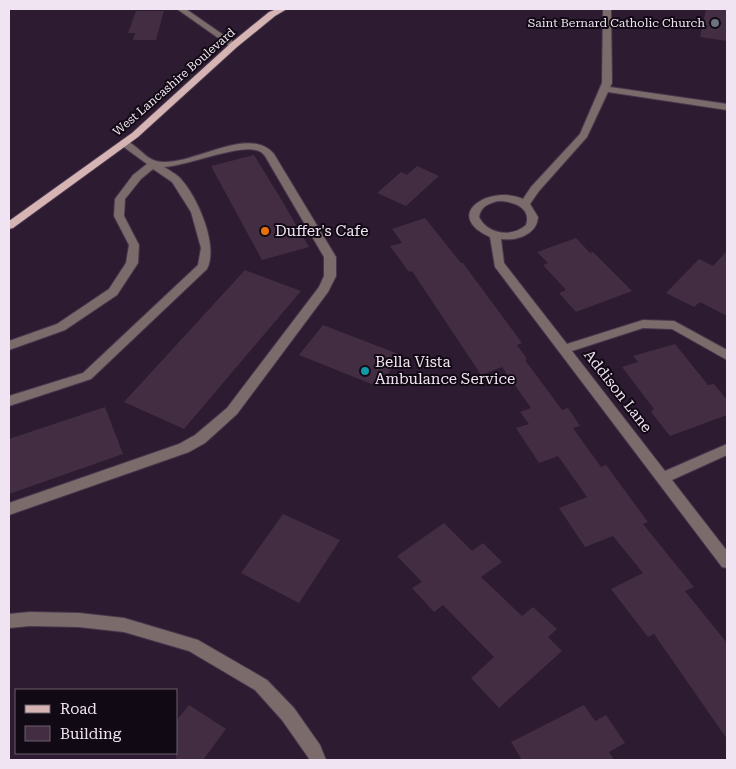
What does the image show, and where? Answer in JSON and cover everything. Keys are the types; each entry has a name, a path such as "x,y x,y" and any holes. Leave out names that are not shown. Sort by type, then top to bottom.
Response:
{"main road":[{"name":"West Lancashire Boulevard","path":"9,226 124,143 234,46 272,14 283,9"}],"street":[{"path":"181,9 234,46"},
{"path":"525,204 535,189 584,135 605,88 607,83 607,9"},
{"path":"605,88 727,107"},
{"path":"9,401 87,376 203,266 206,248 196,212 176,180 124,143"},
{"path":"9,346 61,327 112,292 132,263 134,245 119,216 120,199 138,178 154,164 177,163 244,146 262,148 269,154 330,257 330,276 324,289 232,411 200,439 184,448 9,509"},
{"path":"497,198 516,200 525,204 534,216 534,222 530,228 515,236 495,235 478,227 474,221 473,214 475,208 480,203 497,198"},
{"name":"Addison Lane","path":"495,235 499,264 727,562"},
{"path":"564,349 643,324 674,326 727,356"},
{"path":"664,478 727,449"},
{"path":"9,621 79,620 124,625 193,645 261,685 288,714 314,751 318,760"}],"building":[{"name":"Saint Bernard Catholic Church","path":"706,9 727,9 727,41 700,37"},
{"path":"136,11 164,11 156,40 133,40 135,33 128,33"},
{"path":"254,155 309,247 262,260 211,166"},
{"path":"417,166 439,176 406,206 377,193 401,172 407,175"},
{"path":"425,218 461,263 463,263 522,343 517,345 527,359 525,360 562,410 568,408 580,426 573,428 601,467 606,465 648,522 643,524 694,587 685,591 727,643 727,739 654,634 648,637 611,589 643,573 613,536 585,547 559,508 587,497 558,456 539,463 516,428 529,424 520,412 531,408 502,367 481,375 412,271 409,272 390,246 402,243 392,229"},
{"path":"576,238 590,253 593,252 632,291 576,312 559,293 566,290 543,265 548,263 537,252"},
{"path":"727,251 727,316 700,302 694,307 666,293 699,259 713,266"},
{"path":"245,270 301,291 184,429 124,402"},
{"name":"Bella Vista Ambulance Service","path":"323,325 401,355 379,387 299,355"},
{"path":"675,344 708,385 714,384 727,400 727,415 670,436 651,412 654,409 622,367 638,362 633,356"},
{"path":"105,407 123,454 9,494 9,439"},
{"path":"283,514 340,540 299,603 241,573"},
{"path":"444,523 472,551 483,543 502,562 481,577 522,616 533,607 557,629 548,637 562,651 499,708 471,678 494,657 443,605 434,612 412,588 422,582 397,556"},
{"path":"189,705 226,729 203,760 176,760 176,754 178,754 178,719"},
{"path":"584,705 595,721 606,715 625,743 609,752 614,760 522,760 511,742"}],"place":[{"name":"Saint Bernard Catholic Church","path":"715,23"},
{"name":"Duffer's Cafe","path":"265,231"},
{"name":"Bella Vista Ambulance Service","path":"365,371"}]}
